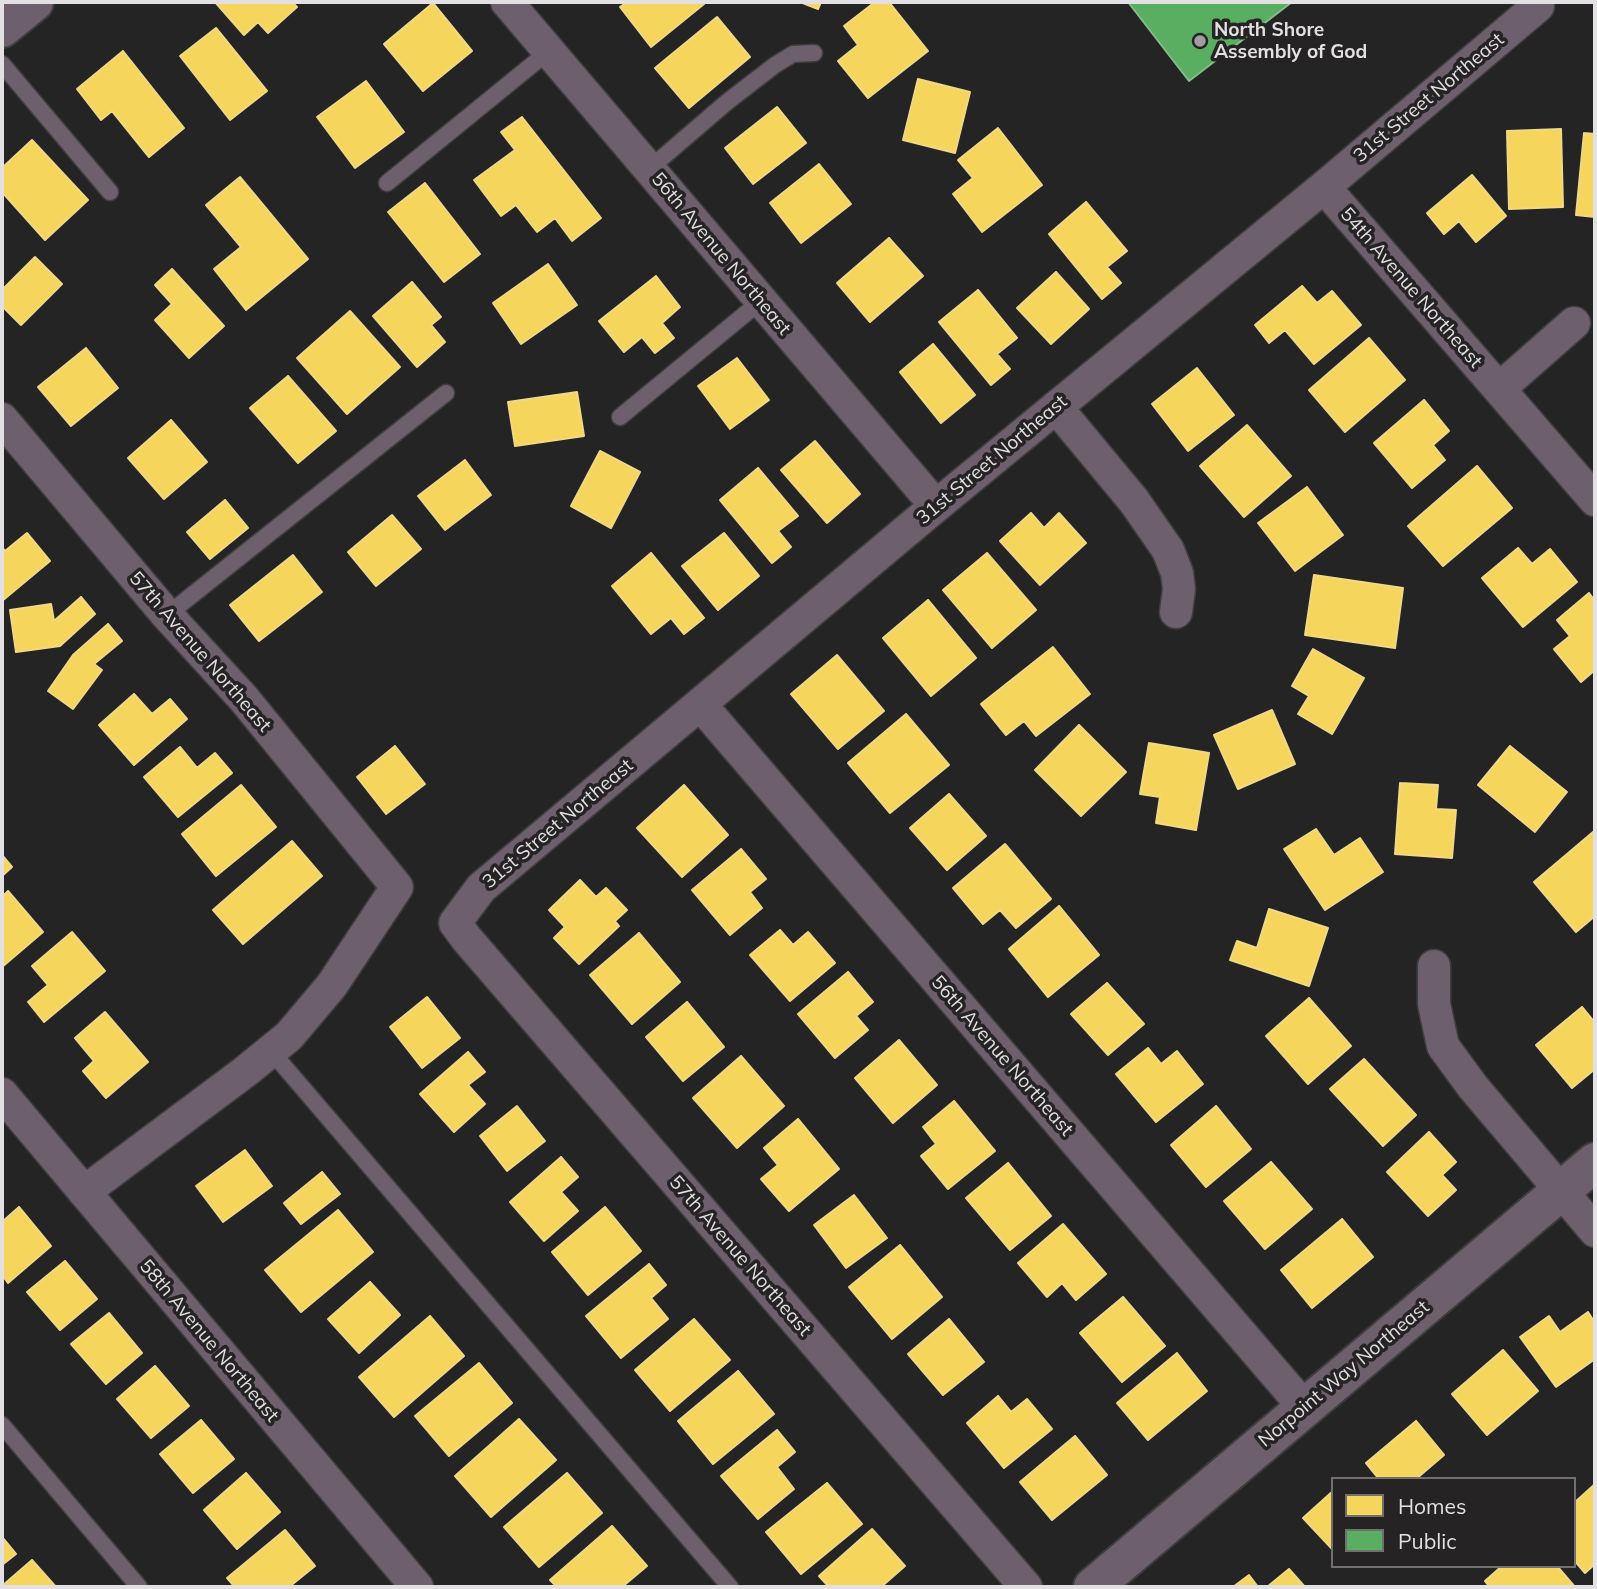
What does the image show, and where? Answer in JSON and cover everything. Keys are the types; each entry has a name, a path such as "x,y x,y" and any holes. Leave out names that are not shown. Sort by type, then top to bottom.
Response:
{"street":[{"path":"2,28 34,2"},
{"name":"56th Avenue Northeast","path":"507,2 936,506"},
{"name":"31st Street Northeast","path":"456,923 481,888 1538,6"},
{"name":"54th Avenue Northeast","path":"1324,187 1595,500"},
{"path":"1499,389 1574,323"},
{"path":"1056,407 1134,501 1168,550 1177,573 1179,589 1176,612"},
{"name":"57th Avenue Northeast","path":"2,419 167,615 244,699 397,887 332,985 289,1036 271,1051"},
{"name":"56th Avenue Northeast","path":"700,704 1304,1408"},
{"name":"57th Avenue Northeast","path":"456,923 484,959 1026,1587"},
{"path":"1434,966 1434,1004 1443,1046 1473,1087 1595,1231"},
{"path":"84,1192 271,1051"},
{"name":"58th Avenue Northeast","path":"2,1094 416,1587"},
{"name":"Norpoint Way Northeast","path":"1093,1587 1595,1161"}],"lane":[{"path":"387,183 549,51"},
{"path":"649,169 775,65 793,54 814,53"},
{"path":"2,64 110,192"},
{"path":"620,417 761,301"},
{"path":"167,615 446,393"},
{"path":"271,1051 730,1587"},
{"path":"2,1425 139,1587"}],"building: Homes":[{"path":"215,2 292,2 297,7 268,33 258,22 244,35"},
{"path":"627,2 704,4 651,47 620,7"},
{"path":"800,2 821,2 818,9"},
{"path":"875,2 889,2 928,51 868,98 838,61 858,45 844,26"},
{"path":"433,3 472,51 423,91 384,44"},
{"path":"717,17 750,57 689,108 655,68"},
{"path":"216,28 267,91 230,120 180,56"},
{"path":"123,51 184,128 149,157 112,111 101,120 77,89"},
{"path":"918,79 970,92 955,153 903,140"},
{"path":"366,81 404,132 355,168 317,117"},
{"path":"777,107 806,143 753,184 725,148"},
{"path":"522,117 601,218 572,241 555,218 537,232 516,205 501,216 474,180 515,150 501,132"},
{"path":"998,128 1042,185 982,232 953,194 973,178 958,160"},
{"path":"1561,129 1563,207 1509,209 1507,131"},
{"path":"1584,133 1595,134 1595,217 1576,215"},
{"path":"32,140 88,200 45,240 2,192 2,168"},
{"path":"819,164 851,204 801,243 770,203"},
{"path":"1472,175 1506,216 1476,242 1459,221 1444,234 1427,213"},
{"path":"240,177 308,259 246,310 214,269 241,247 206,205"},
{"path":"425,183 480,254 444,282 388,212"},
{"path":"1086,202 1127,251 1107,267 1121,283 1102,299 1049,234"},
{"path":"889,238 923,276 870,322 837,283"},
{"path":"35,257 62,284 21,325 2,306 2,290"},
{"path":"548,264 577,305 521,344 493,303"},
{"path":"172,269 224,326 189,358 155,320 172,304 155,285"},
{"path":"1056,272 1089,309 1051,344 1017,308"},
{"path":"656,276 680,307 662,323 674,338 655,353 642,337 624,352 599,321"},
{"path":"412,282 441,317 431,325 445,342 417,367 373,316"},
{"path":"1302,286 1317,303 1332,291 1361,325 1314,364 1285,330 1269,343 1255,325"},
{"path":"978,290 1017,338 997,354 1010,369 991,385 939,322"},
{"path":"350,311 400,367 347,414 297,358"},
{"path":"1369,338 1405,380 1345,432 1309,390"},
{"path":"933,344 975,395 941,423 900,372"},
{"path":"86,348 118,388 71,426 38,387"},
{"path":"737,358 769,400 730,429 698,386"},
{"path":"1197,368 1234,415 1188,451 1152,404"},
{"path":"288,376 336,431 298,463 250,408"},
{"path":"577,392 584,436 515,446 508,402"},
{"path":"1424,400 1449,431 1433,445 1445,460 1412,488 1374,443"},
{"path":"171,420 207,462 164,499 128,458"},
{"path":"1247,425 1291,476 1244,517 1200,466"},
{"path":"815,441 860,494 827,523 781,470"},
{"path":"600,451 640,472 611,528 571,506"},
{"path":"465,460 491,495 445,530 418,496"},
{"path":"1477,466 1512,508 1443,566 1408,526"},
{"path":"758,468 798,516 778,531 791,547 772,563 720,500"},
{"path":"1307,487 1343,535 1295,571 1258,523"},
{"path":"225,500 248,528 210,559 187,532"},
{"path":"1031,513 1044,528 1059,513 1086,543 1040,585 1000,541"},
{"path":"392,515 421,549 376,586 348,552"},
{"path":"27,533 50,561 2,601 2,547 5,551"},
{"path":"724,533 759,576 718,610 682,566"},
{"path":"1518,548 1532,564 1550,549 1577,582 1523,627 1482,578"},
{"path":"651,553 704,618 684,634 671,618 651,634 612,586"},
{"path":"987,553 1036,610 992,648 943,590"},
{"path":"293,555 322,592 259,641 230,605"},
{"path":"1314,575 1403,588 1395,648 1305,635"},
{"path":"1589,593 1595,601 1595,670 1581,682 1554,649 1570,636 1557,620"},
{"path":"81,597 95,614 60,646 16,652 10,610 51,604 54,621"},
{"path":"928,600 976,658 931,696 883,638"},
{"path":"108,624 122,641 94,664 102,670 73,709 48,691 73,655"},
{"path":"1053,647 1090,694 1036,736 1024,721 1006,735 981,704"},
{"path":"1313,649 1364,678 1332,734 1298,714 1309,696 1292,686"},
{"path":"837,655 884,711 838,749 791,694"},
{"path":"134,694 152,714 170,699 187,719 134,765 99,725"},
{"path":"1272,710 1295,764 1238,789 1214,735"},
{"path":"906,714 949,765 890,813 848,763"},
{"path":"1079,725 1126,772 1081,816 1035,770"},
{"path":"1149,743 1209,753 1196,830 1156,823 1160,797 1140,794"},
{"path":"395,746 425,784 386,814 357,777"},
{"path":"1510,746 1567,792 1535,832 1478,785"},
{"path":"180,747 197,768 215,753 232,773 178,817 144,777"},
{"path":"1400,783 1438,785 1436,809 1456,810 1452,858 1395,854"},
{"path":"241,785 276,827 216,876 182,834"},
{"path":"684,785 728,835 682,877 637,828"},
{"path":"949,794 986,836 947,870 910,828"},
{"path":"1316,829 1334,855 1360,838 1383,872 1325,910 1284,849"},
{"path":"1593,832 1595,916 1576,932 1534,882"},
{"path":"292,841 322,876 243,944 213,910"},
{"path":"1005,844 1051,899 1016,928 1000,910 983,924 953,888"},
{"path":"741,849 766,879 750,892 762,908 730,935 692,890"},
{"path":"2,855 12,867 2,876"},
{"path":"580,880 596,897 606,888 627,910 615,921 619,926 579,964 554,938 565,927 549,910"},
{"path":"8,891 43,932 2,967 2,897"},
{"path":"1059,906 1099,955 1048,997 1009,949"},
{"path":"1269,909 1328,928 1309,986 1230,960 1237,941 1257,948"},
{"path":"780,930 793,945 808,932 835,963 790,1001 750,955"},
{"path":"72,932 105,971 44,1022 28,1002 48,985 32,966"},
{"path":"639,933 680,982 632,1024 590,975"},
{"path":"848,972 873,1002 856,1016 868,1030 835,1058 798,1014"},
{"path":"1107,983 1144,1024 1108,1055 1071,1014"},
{"path":"427,997 460,1038 422,1068 390,1027"},
{"path":"1309,998 1351,1046 1308,1084 1266,1036"},
{"path":"687,1002 724,1047 683,1081 646,1037"},
{"path":"1582,1007 1595,1023 1595,1069 1572,1088 1536,1045"},
{"path":"105,1012 148,1062 106,1098 83,1071 94,1061 75,1038"},
{"path":"899,1040 937,1085 893,1123 855,1078"},
{"path":"1148,1048 1161,1064 1177,1051 1203,1084 1156,1122 1116,1074"},
{"path":"468,1052 485,1072 468,1085 485,1104 454,1132 420,1094"},
{"path":"741,1056 784,1106 737,1148 693,1098"},
{"path":"1364,1059 1416,1115 1383,1146 1330,1089"},
{"path":"954,1101 995,1151 948,1189 921,1156 936,1144 923,1127"},
{"path":"517,1106 545,1141 507,1171 480,1136"},
{"path":"1216,1106 1251,1149 1206,1187 1171,1145"},
{"path":"798,1119 839,1169 789,1211 761,1179 778,1165 764,1148"},
{"path":"1429,1132 1456,1162 1442,1175 1456,1190 1428,1216 1387,1172"},
{"path":"245,1150 272,1186 223,1222 196,1186"},
{"path":"561,1157 578,1177 561,1192 578,1211 544,1241 510,1202"},
{"path":"1271,1162 1312,1209 1265,1249 1224,1201"},
{"path":"1008,1163 1051,1216 1010,1250 966,1198"},
{"path":"322,1172 340,1194 301,1224 284,1203"},
{"path":"854,1195 887,1238 846,1268 814,1225"},
{"path":"19,1207 51,1246 8,1283 2,1275 2,1222"},
{"path":"605,1207 641,1251 588,1295 552,1252"},
{"path":"338,1210 373,1252 301,1312 265,1270"},
{"path":"1342,1219 1373,1257 1312,1308 1281,1270"},
{"path":"1063,1224 1106,1274 1076,1300 1062,1283 1047,1297 1018,1263"},
{"path":"900,1245 942,1297 892,1339 849,1287"},
{"path":"65,1261 97,1299 60,1330 27,1292"},
{"path":"649,1264 666,1285 651,1298 668,1319 621,1358 586,1316"},
{"path":"370,1282 400,1315 359,1353 328,1319"},
{"path":"1123,1297 1165,1346 1122,1382 1080,1333"},
{"path":"1588,1312 1595,1323 1595,1359 1556,1387 1520,1337 1549,1316 1560,1332"},
{"path":"109,1313 142,1353 106,1384 71,1344"},
{"path":"430,1316 464,1356 394,1417 359,1377"},
{"path":"694,1319 730,1360 670,1411 635,1370"},
{"path":"949,1319 984,1362 943,1395 908,1354"},
{"path":"1503,1350 1538,1391 1487,1435 1452,1394"},
{"path":"1177,1353 1207,1391 1148,1440 1117,1403"},
{"path":"479,1363 512,1403 449,1456 415,1416"},
{"path":"155,1366 189,1406 151,1438 117,1399"},
{"path":"738,1371 774,1414 713,1464 678,1421"},
{"path":"998,1396 1011,1412 1027,1399 1052,1429 1004,1468 967,1423"},
{"path":"519,1419 556,1460 491,1517 455,1476"},
{"path":"201,1420 234,1459 193,1493 160,1454"},
{"path":"1416,1421 1444,1455 1418,1477 1377,1477 1366,1463"},
{"path":"777,1430 795,1452 777,1467 794,1489 758,1519 721,1476"},
{"path":"1075,1436 1107,1475 1052,1520 1020,1482"},
{"path":"246,1473 280,1512 237,1549 204,1510"},
{"path":"567,1473 602,1513 539,1567 504,1527"},
{"path":"827,1483 862,1524 801,1574 766,1532"},
{"path":"1595,1484 1595,1564 1585,1573 1576,1562 1576,1501"},
{"path":"1331,1493 1331,1548 1303,1518"},
{"path":"612,1526 647,1566 622,1587 557,1587 550,1580"},
{"path":"872,1529 905,1566 881,1587 829,1587 819,1576"},
{"path":"285,1530 315,1566 289,1587 235,1587 227,1578"},
{"path":"2,1537 16,1554 2,1565"},
{"path":"32,1560 56,1587 2,1587 2,1586"},
{"path":"1500,1568 1559,1568 1575,1587 1490,1587 1485,1581"},
{"path":"1289,1569 1305,1587 1267,1587"},
{"path":"1249,1575 1258,1587 1233,1587"}],"building: Public":[{"name":"North Shore Assembly of God","path":"1128,2 1292,2 1189,81"}],"place":[{"name":"North Shore Assembly of God","path":"1200,41"}]}
